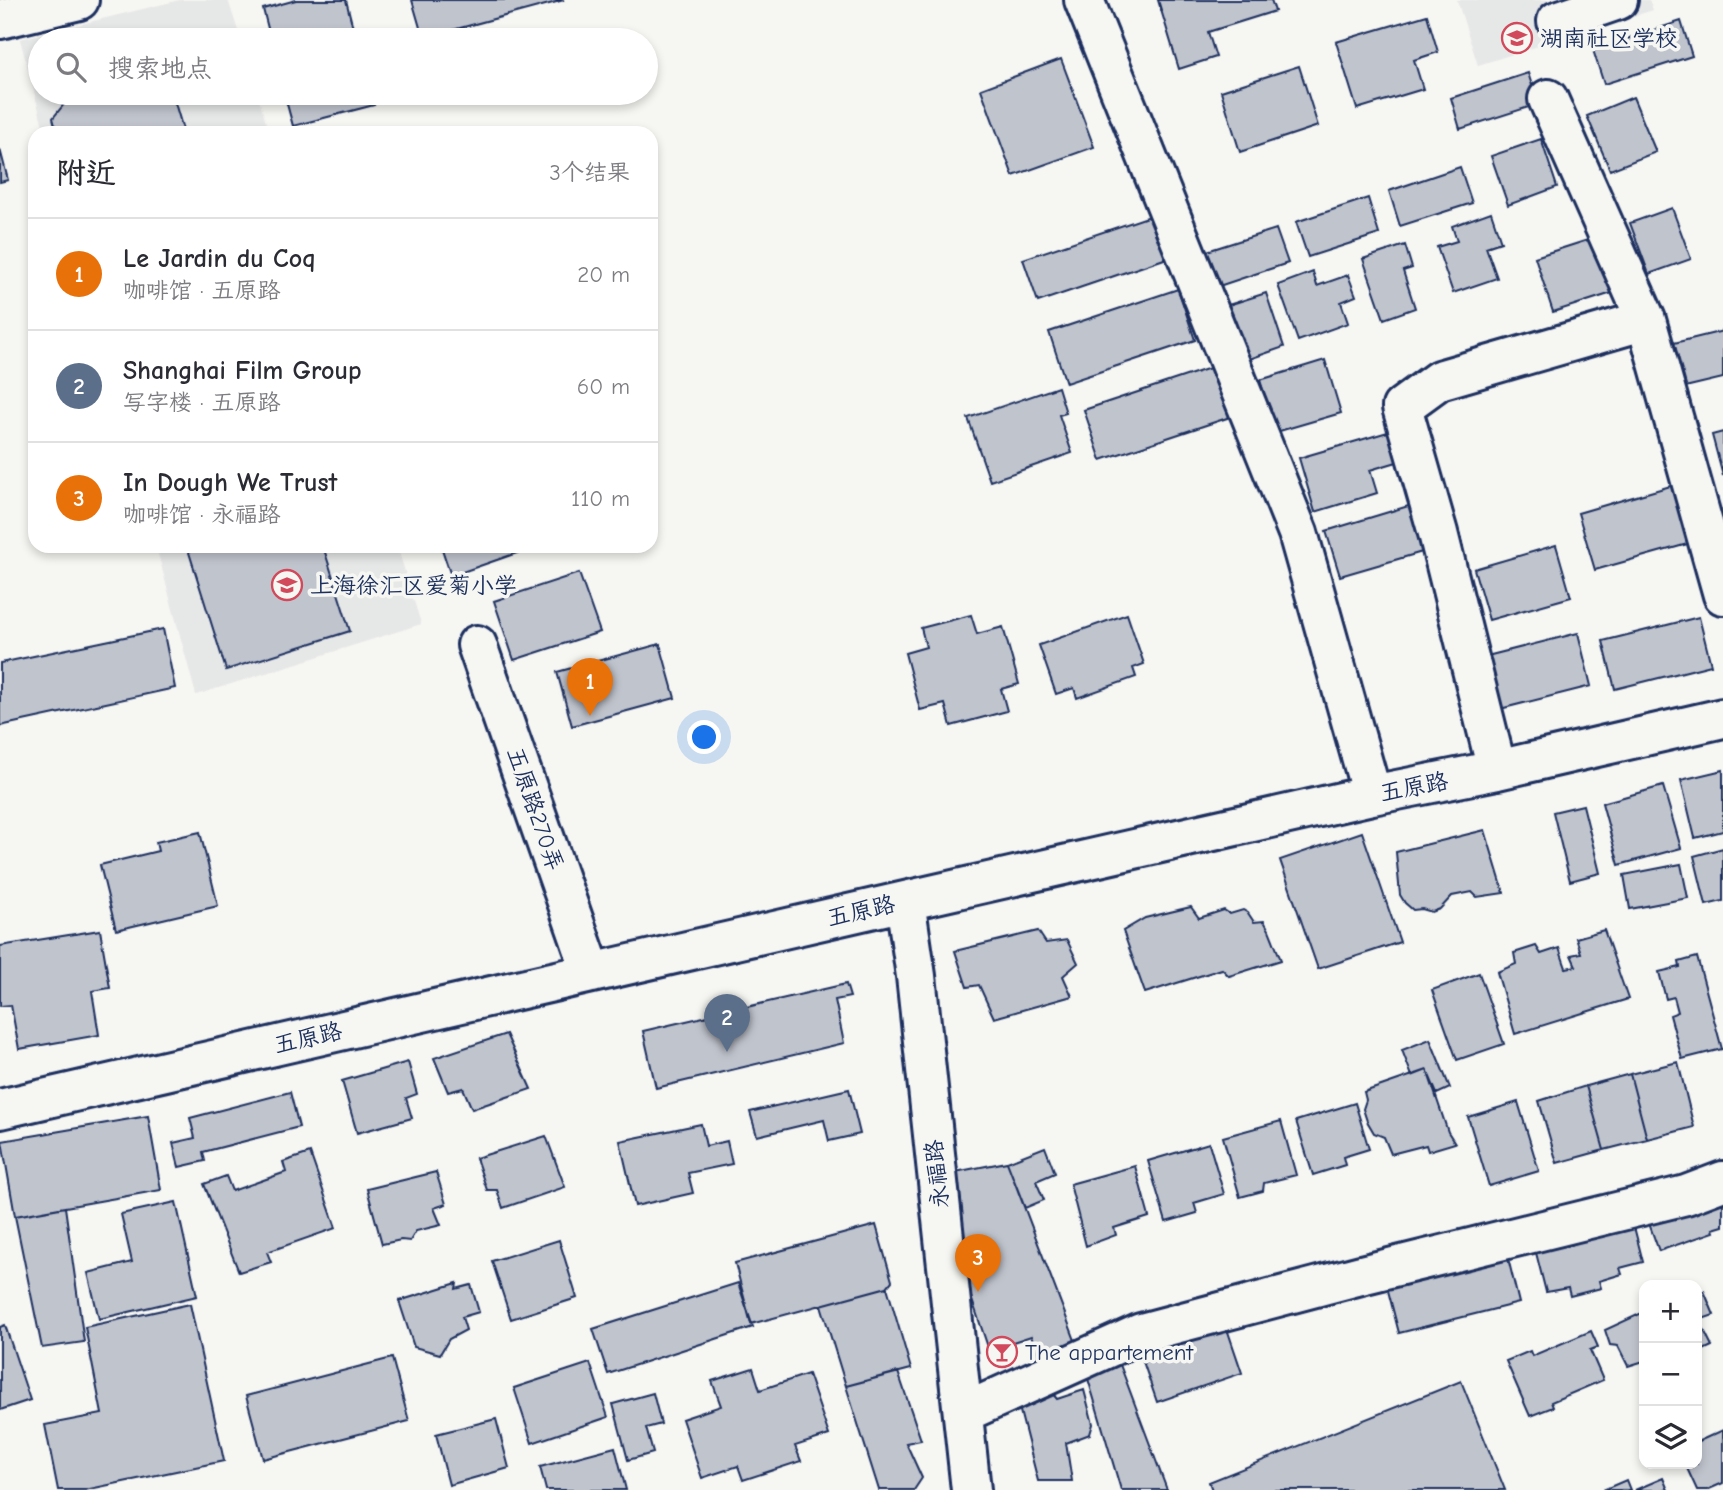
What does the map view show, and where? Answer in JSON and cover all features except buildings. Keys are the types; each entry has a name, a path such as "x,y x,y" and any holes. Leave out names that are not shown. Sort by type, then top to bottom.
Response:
{"street":[{"path":"0,19 79,0"},
{"path":"1084,0 1298,533 1372,795"},
{"path":"1557,21 1618,0"},
{"path":"1548,99 1646,320 1723,595"},
{"path":"1496,770 1438,533 1402,407 1439,380 1646,320"},
{"name":"五原路270弄","path":"477,645 592,973"},
{"name":"五原路","path":"0,1110 905,901 1723,718"},
{"name":"永福路","path":"905,901 918,990 971,1490"},
{"path":"963,1413 1141,1333 1361,1275 1686,1195 1723,1181"}],"shaded area":[{"path":"180,0 228,0 237,28 65,28"},
{"name":"湖南社区学校","path":"1457,0 1649,0 1653,10 1478,65"},
{"path":"28,37 28,69 20,39"},
{"path":"38,105 261,105 267,126 43,126"},
{"name":"上海徐汇区爱菊小学","path":"158,553 399,553 421,624 196,695"}],"place":[{"name":"湖南社区学校","path":"1517,38"},
{"name":"上海徐汇区爱菊小学","path":"287,585"},
{"name":"Le Jardin du Coq","path":"590,716"},
{"name":"Shanghai Film Group","path":"727,1052"},
{"name":"In Dough We Trust","path":"978,1292"},
{"name":"The appartement","path":"1002,1352"}]}
